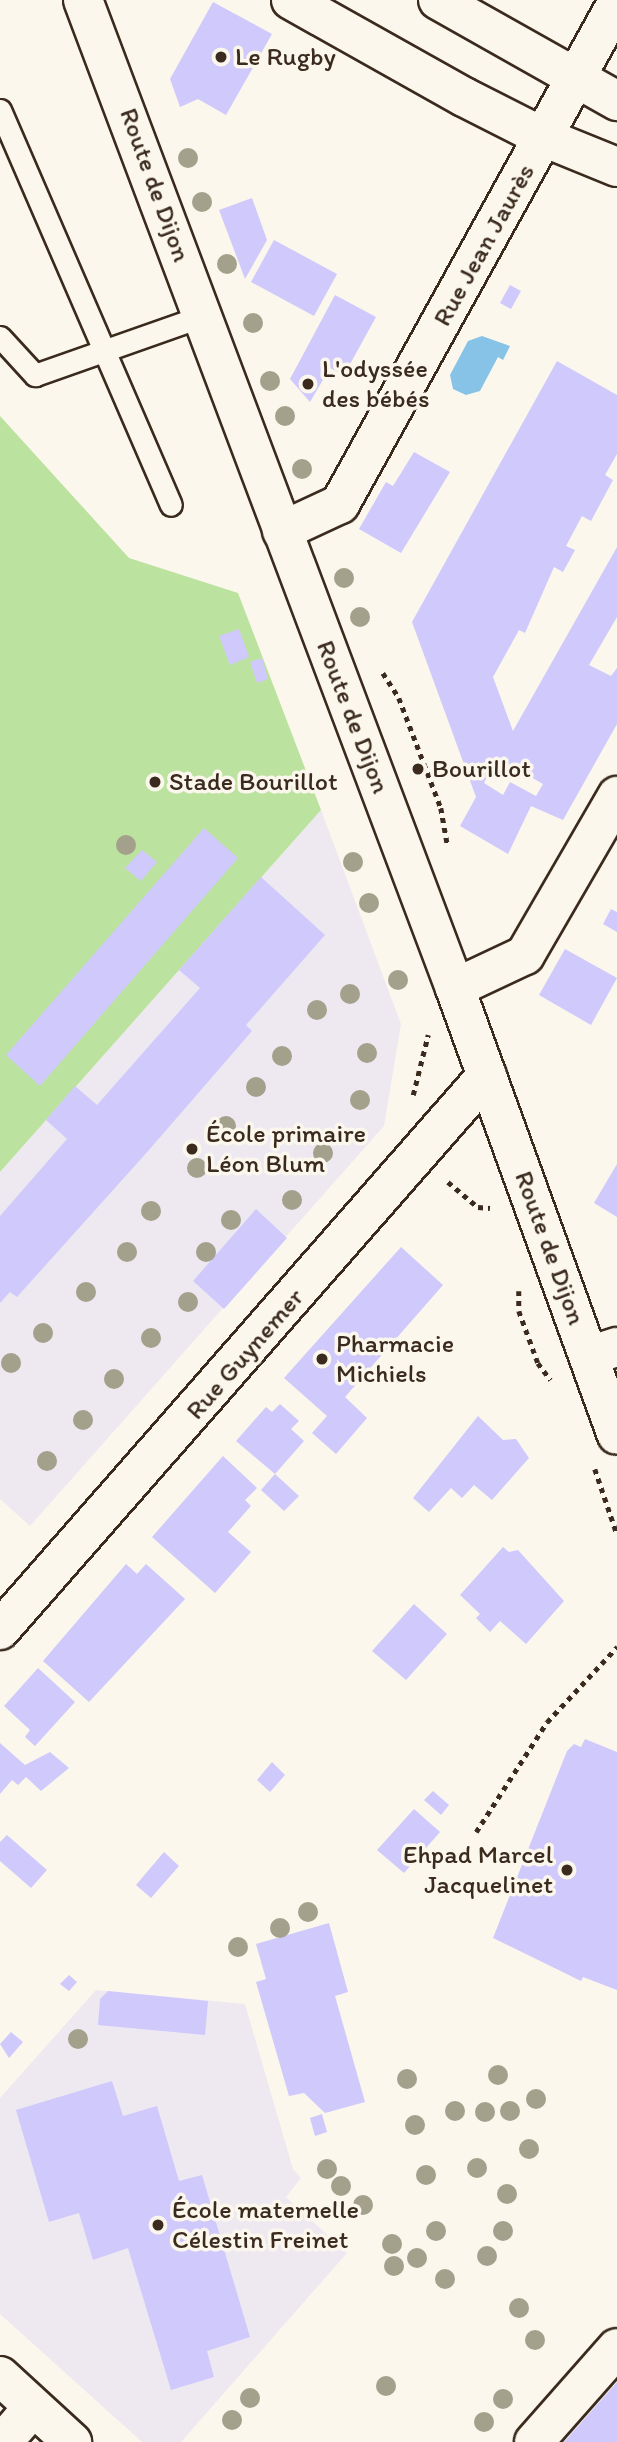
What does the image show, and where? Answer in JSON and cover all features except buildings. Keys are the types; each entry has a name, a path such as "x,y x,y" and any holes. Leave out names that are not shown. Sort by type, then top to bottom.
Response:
{"main road":[{"name":"Route de Dijon","path":"83,0 487,1075 603,1351 617,1435"},
{"path":"291,0 543,137 617,167"},
{"path":"438,0 617,101"},
{"name":"Rue Jean Jaurès","path":"282,531 340,504 617,2"},
{"path":"455,988 525,955 617,796"},
{"name":"Rue Guynemer","path":"0,1630 487,1075"},
{"path":"534,2442 617,2348"},
{"path":"0,2376 72,2442"},
{"path":"3,2442 33,2407"}],"lane":[{"path":"0,110 171,505"},
{"path":"0,337 35,375 203,316"}],"path":[{"path":"476,1832 547,1722 617,1647"}],"shaded area":[{"name":"École primaire Léon Blum","path":"321,810 401,1024 384,1126 30,1526 0,1499 0,1172"},
{"name":"École maternelle Célestin Freinet","path":"96,1990 245,2004 293,2169 301,2178 286,2197 347,2253 181,2442 142,2442 0,2314 0,2098"}],"green space":[{"name":"Stade Bourillot","path":"0,416 129,558 238,593 321,810 0,1172"}],"water":[{"path":"482,336 510,346 503,360 498,357 480,391 466,395 453,389 450,375 468,341"}],"place":[{"name":"Le Rugby","path":"221,57"},
{"name":"L'odyssée des bébés","path":"308,384"},
{"name":"Bourillot","path":"418,769"},
{"name":"Stade Bourillot","path":"155,782"},
{"name":"École primaire Léon Blum","path":"192,1149"},
{"name":"Pharmacie Michiels","path":"322,1359"},
{"name":"Ehpad Marcel Jacquelinet","path":"567,1870"},
{"name":"École maternelle Célestin Freinet","path":"158,2225"}]}
